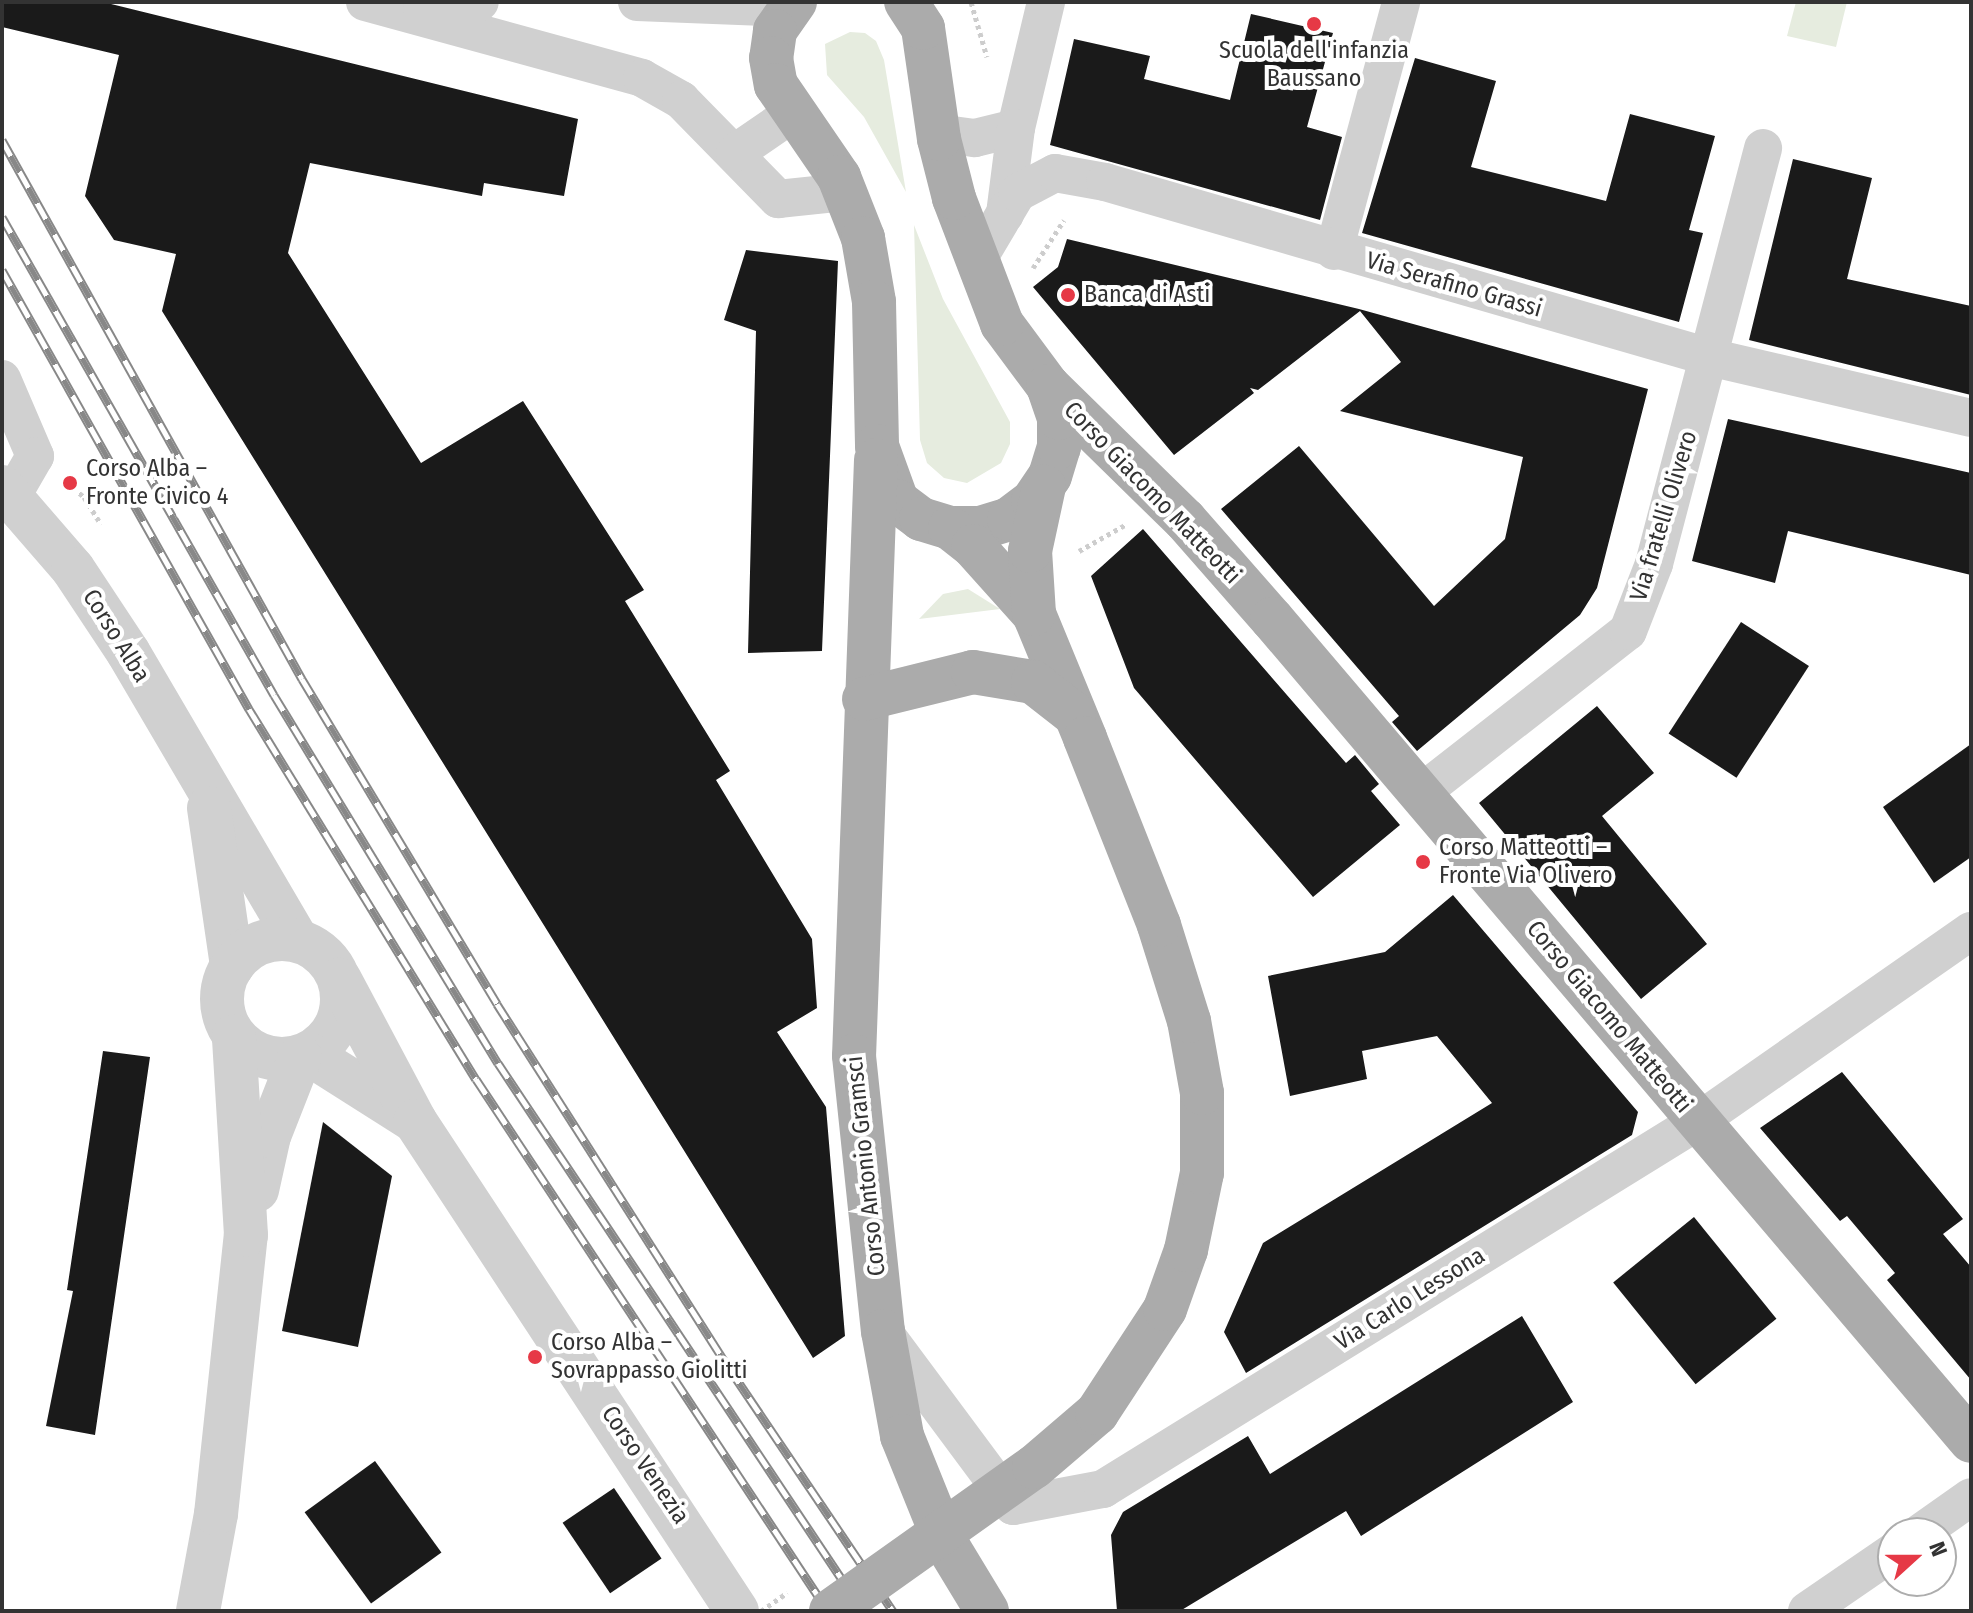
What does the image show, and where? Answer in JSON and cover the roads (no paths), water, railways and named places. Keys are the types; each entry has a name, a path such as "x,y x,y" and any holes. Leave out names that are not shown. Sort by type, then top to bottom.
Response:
{"main road":[{"path":"792,5 775,31 771,58 776,85 845,192 863,238 874,302 877,446 897,501 921,519 950,528 980,528 1009,519 1044,486"},
{"path":"815,1598 1034,1467 1097,1413 1165,1309 1186,1250 1202,1157 1202,1093 1189,1021 1159,925 1034,614 1030,551 1044,486 1059,447 1059,418 1048,386 1002,324 954,198 938,133 916,11"},
{"name":"Corso Giacomo Matteotti","path":"1048,386 1185,520 1422,792 1697,1122 1971,1441"},
{"name":"Corso Antonio Gramsci","path":"877,446 864,699 854,1056 883,1331 902,1436 944,1540 987,1611"},
{"path":"950,528 973,546 1034,614"},
{"path":"864,699 973,672 1033,682 1080,726"}],"street":[{"path":"380,6 480,2"},
{"path":"637,2 792,5"},
{"path":"1005,214 1016,128 1046,2"},
{"path":"1334,251 1401,2"},
{"path":"380,6 642,78 681,100 778,199 845,192"},
{"path":"735,153 793,113"},
{"path":"938,133 975,138 1016,128"},
{"name":"Via fratelli Olivero","path":"1422,792 1628,631 1654,564 1763,148"},
{"name":"Via Serafino Grassi","path":"978,259 1017,193 1055,173 1105,182 1334,251 1709,357 1971,418"},
{"name":"Corso Alba","path":"2,379 35,456 7,492 73,569 297,940"},
{"name":"Corso Alba","path":"206,786 232,966"},
{"name":"Via Carlo Lessona","path":"883,1331 1013,1506 1103,1489 1697,1122 1971,931"},
{"path":"198,1611 216,1514 246,1235 269,1136 304,1056 338,1023 343,997 340,980 330,962 297,940 261,943 232,966 222,1001 234,1036 246,1235"},
{"name":"Corso Venezia","path":"340,980 415,1121 737,1611"},
{"path":"234,1036 263,1057 304,1056"},
{"name":"Corso Venezia","path":"304,1056 415,1121"},
{"path":"1943,1517 1971,1497"},
{"path":"216,1514 224,1611"},
{"path":"1807,1611 1877,1563"}],"railway":[{"path":"2,140 302,679 497,1004 729,1368 893,1611"},
{"path":"2,217 274,695 498,1063 863,1611"},
{"path":"2,270 249,709 476,1079 828,1611"}],"place":[{"name":"Scuola dell'infanzia Baussano","path":"1314,24"},
{"name":"Banca di Asti","path":"1068,295"},
{"name":"Corso Alba – Fronte Civico 4","path":"70,483"},
{"name":"Corso Matteotti – Fronte Via Olivero","path":"1423,862"},
{"name":"Corso Alba – Sovrappasso Giolitti","path":"535,1357"}]}
